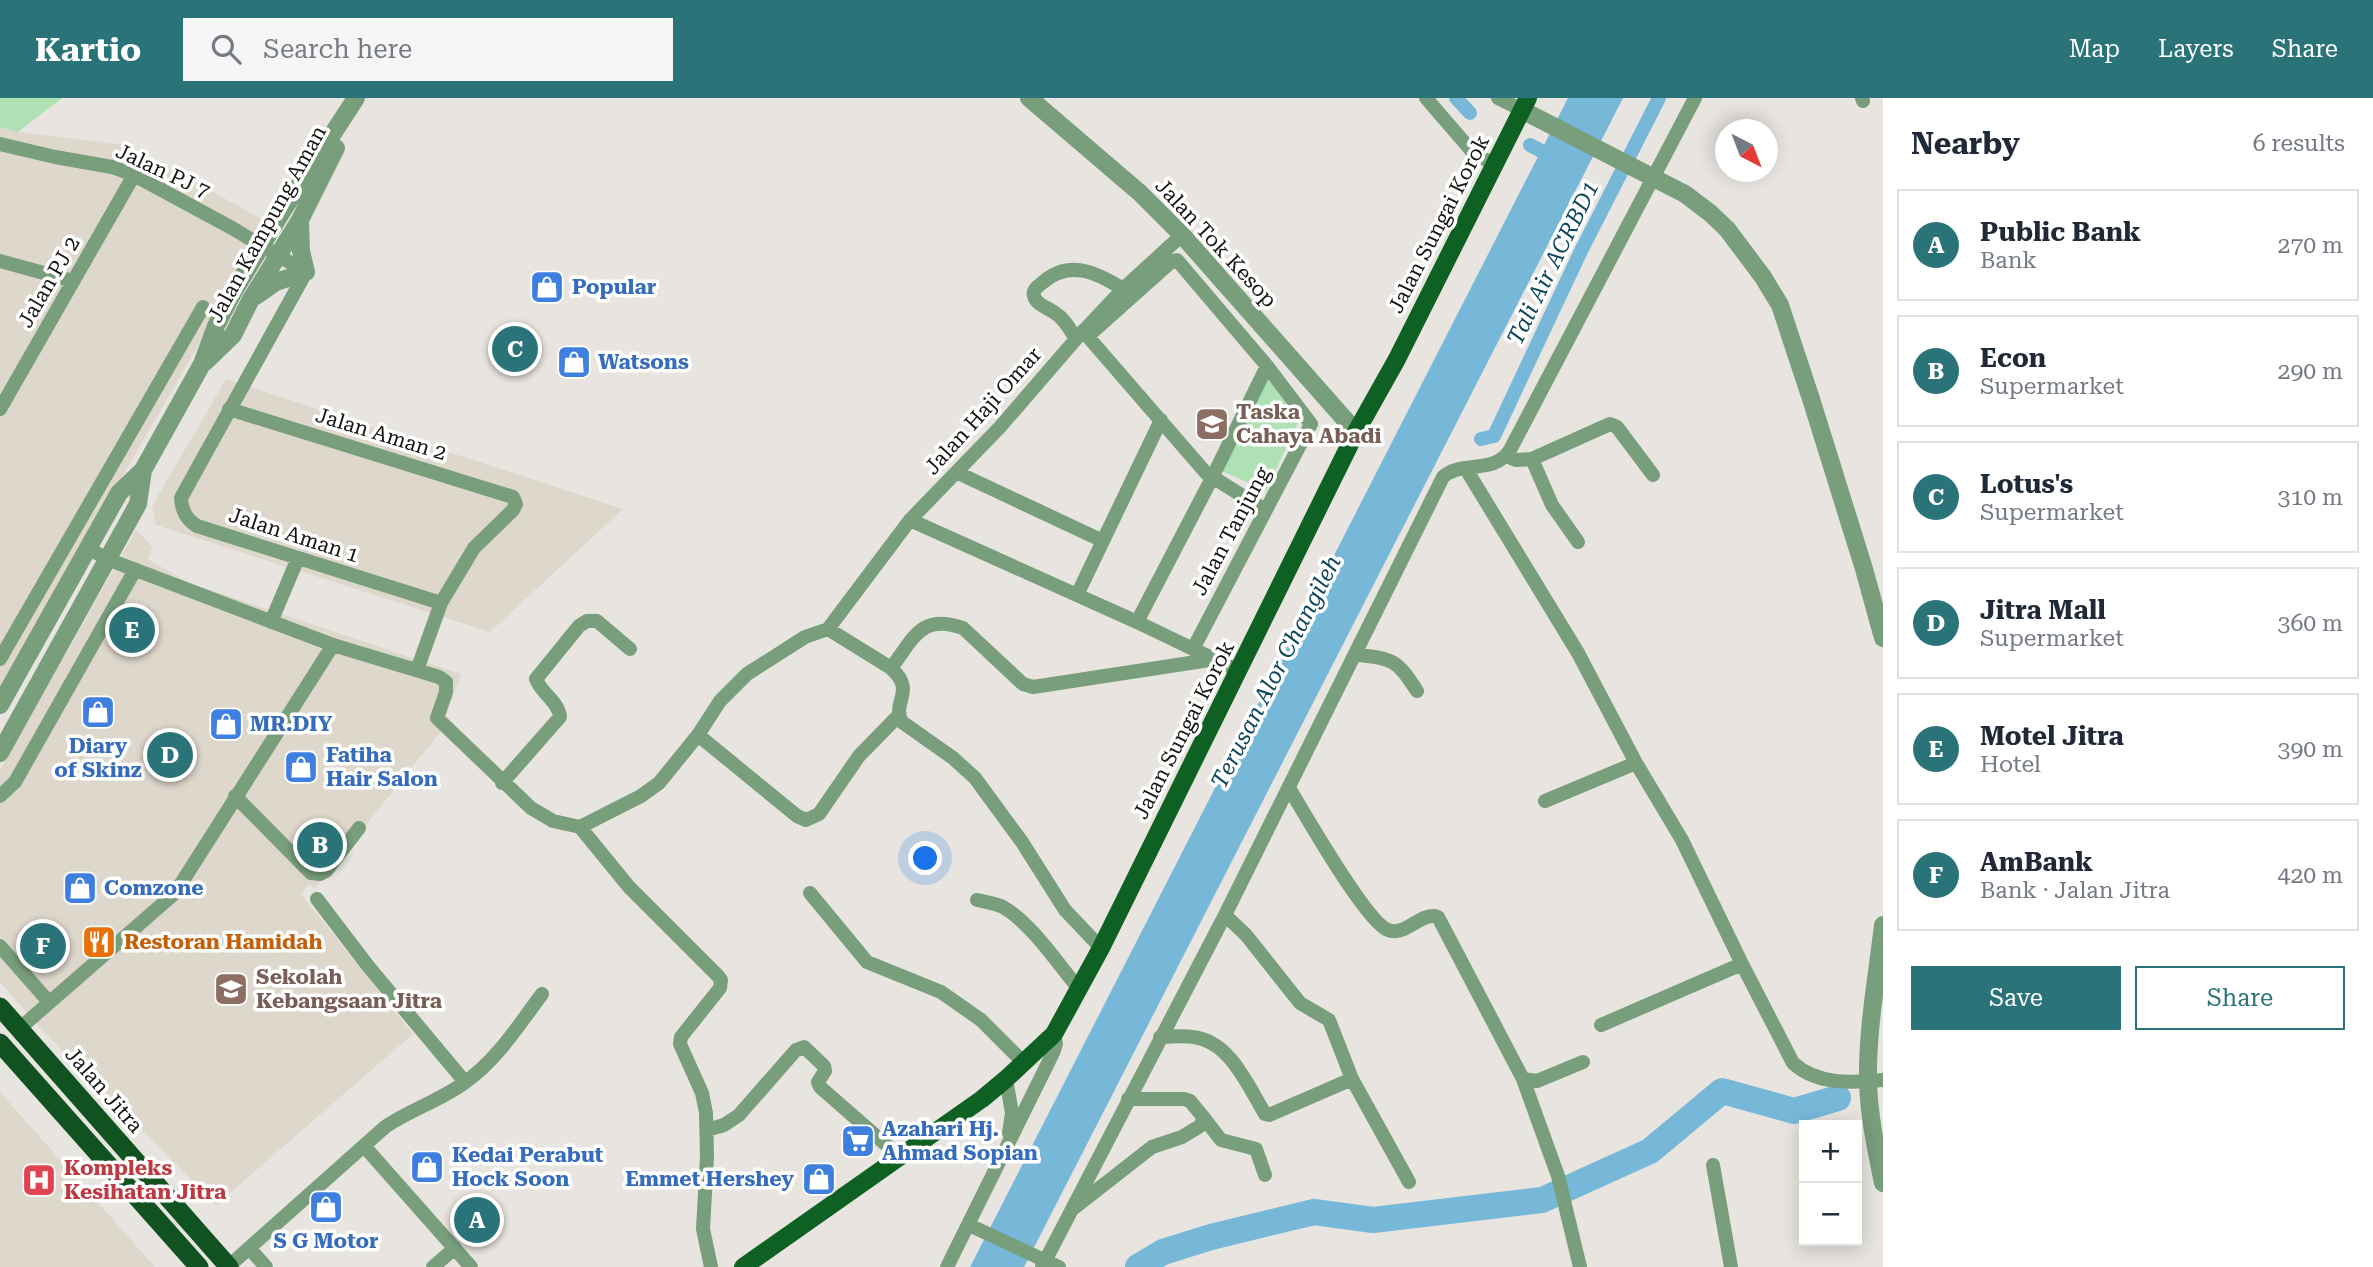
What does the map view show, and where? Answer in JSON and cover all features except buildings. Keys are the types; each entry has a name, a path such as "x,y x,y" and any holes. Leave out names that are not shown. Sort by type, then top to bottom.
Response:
{"highway":[{"name":"Jalan Jitra","path":"0,1007 229,1267"},
{"path":"0,1042 199,1267"}],"main road":[{"name":"Jalan Sungai Korok","path":"743,1267 1006,1079 1054,1034 1101,948 1356,432 1397,359 1495,163 1529,108"}],"street":[{"name":"Jalan Kampung Aman","path":"202,364 233,335 250,301 300,220 346,130 358,98"},
{"name":"Jalan Kampung Aman","path":"0,705 119,493 143,470 202,364 216,326 261,245 358,98"},
{"name":"Jalan Tok Kesop","path":"1030,98 1140,193 1182,234 1356,432"},
{"path":"1426,98 1476,156 1495,163"},
{"path":"1498,98 1529,108 1685,194 1727,229 1756,266 1780,305 1864,569 1883,638"},
{"path":"975,1228 1046,1263 1225,915 1443,477 1455,470 1488,466 1506,456 1649,174 1695,98"},
{"name":"Jalan PJ 7","path":"0,144 112,167 134,175 306,272"},
{"name":"Jalan PJ 2","path":"0,409 134,175"},
{"path":"250,301 276,282 306,272 301,251 300,220"},
{"name":"Jalan Haji Omar","path":"828,629 911,520 958,472 1123,289 1182,234"},
{"path":"1082,335 1172,261 1177,260 1267,366 1137,622"},
{"path":"0,261 73,281"},
{"path":"1123,289 1094,273 1068,269 1045,280 1035,289 1034,296 1082,335 1212,478 1265,510"},
{"name":"Jalan Aman 1","path":"306,272 181,498 185,515 197,526 441,603"},
{"path":"0,659 203,307"},
{"name":"Jalan Tanjung","path":"1193,649 1311,424 1267,366"},
{"name":"Jalan Aman 2","path":"229,409 513,497 516,504 513,510 474,548 441,603"},
{"path":"1077,595 1161,420"},
{"path":"1506,456 1516,460 1532,459 1609,424 1617,427 1653,475"},
{"path":"1532,459 1552,505 1578,542"},
{"path":"1466,469 1578,653 1636,764 1682,840 1793,1063 1815,1078 1875,1081"},
{"name":"Jalan Kampung Aman","path":"0,753 138,504 143,470"},
{"path":"958,472 1103,541"},
{"path":"911,520 1239,671"},
{"path":"88,548 107,559 332,645 439,677 446,682 446,692 437,718 531,808 553,821 580,827 629,887 721,980 720,988 681,1037 680,1044 702,1093 706,1113 704,1228 711,1267"},
{"path":"271,622 298,558"},
{"path":"0,796 15,782 135,570"},
{"path":"417,670 441,603"},
{"path":"502,783 560,717 559,710 538,686 536,679 579,626 587,621 597,621 630,649"},
{"path":"891,668 920,630 938,623 963,628 1023,684 1033,687 1216,659"},
{"path":"580,827 641,796 659,783 698,735 720,701 747,674 797,642 828,629 891,668 899,676 904,684 899,715 902,722 953,758 975,778 1022,842 1065,910 1101,948"},
{"path":"19,1029 175,893 332,645"},
{"path":"1356,655 1385,657 1401,668 1417,691"},
{"path":"698,735 797,816 806,820 818,814 859,756 899,715"},
{"path":"1545,801 1636,764"},
{"path":"1289,788 1352,889 1380,924 1389,931 1398,931 1429,916 1438,917 1523,1079 1558,1176 1580,1267"},
{"path":"235,796 311,873 320,874 326,871 359,828"},
{"path":"810,893 867,962 941,992 981,1020 1024,1063"},
{"path":"317,899 368,967 465,1083"},
{"path":"977,900 1003,907 1014,915 1079,989"},
{"path":"1225,915 1251,942 1300,1003 1329,1020 1352,1079 1409,1182"},
{"path":"1883,925 1868,1049 1875,1081 1870,1113 1883,1183"},
{"path":"0,946 49,1002"},
{"path":"1601,1025 1742,964"},
{"path":"229,1267 400,1116 425,1107 465,1083 493,1059 542,994"},
{"path":"947,1267 975,1228 1007,1145 1054,1053 1054,1034"},
{"path":"1160,1037 1194,1037 1222,1050 1265,1114 1269,1115 1352,1079"},
{"path":"707,1130 724,1125 739,1115 796,1050 804,1047 825,1068 818,1082 820,1087 899,1156"},
{"path":"1523,1079 1536,1081 1583,1062"},
{"path":"1006,1079 1012,1113 1007,1145"},
{"path":"1128,1099 1190,1101 1222,1140 1256,1149 1265,1175"},
{"path":"1070,1212 1152,1147 1182,1137 1200,1126 1204,1118"},
{"path":"364,1146 471,1267"},
{"path":"1713,1165 1731,1267"},
{"path":"249,1248 266,1267"},
{"path":"433,1267 455,1248"}],"shaded area":[{"path":"0,127 18,132 127,145 269,223 0,688"},
{"path":"226,379 623,509 490,632 156,525 152,506"},
{"path":"136,530 153,547 148,559 189,583 461,674 441,731 315,889 309,884 301,894 413,1034 216,1205 40,1028 0,982 0,770"},
{"name":"Kompleks Kesihatan Jitra","path":"0,1092 155,1267 0,1267"}],"green space":[{"path":"0,98 62,98 18,132 0,127"},
{"path":"1268,373 1300,418 1266,491 1222,471"}],"water":[{"name":"Terusan Alor Changileh","path":"1568,98 1623,98 1024,1267 970,1267"}],"waterway":[{"path":"1456,98 1470,113"},
{"name":"Tali Air ACRBD1","path":"1481,439 1494,436 1580,253 1659,98"},
{"path":"1530,145 1558,160"},
{"path":"1138,1267 1163,1252 1211,1237 1314,1212 1373,1220 1542,1200 1650,1151 1722,1091 1794,1111 1838,1098"}],"place":[{"name":"Popular","path":"547,287"},
{"name":"Lotus's","path":"515,349"},
{"name":"Watsons","path":"574,362"},
{"name":"Taska Cahaya Abadi","path":"1212,424"},
{"name":"Motel Jitra","path":"132,630"},
{"name":"Diary of Skinz","path":"98,712"},
{"name":"MR.DIY","path":"226,724"},
{"name":"Jitra Mall","path":"170,755"},
{"name":"Fatiha Hair Salon","path":"301,767"},
{"name":"Econ","path":"320,845"},
{"name":"Comzone","path":"80,888"},
{"name":"Restoran Hamidah","path":"99,942"},
{"name":"AmBank","path":"43,946"},
{"name":"Sekolah Kebangsaan Jitra","path":"231,989"},
{"name":"Azahari Hj. Ahmad Sopian","path":"858,1141"},
{"name":"Kedai Perabut Hock Soon","path":"427,1167"},
{"name":"Emmet Hershey","path":"819,1179"},
{"name":"Kompleks Kesihatan Jitra","path":"39,1180"},
{"name":"S G Motor","path":"326,1207"},
{"name":"Public Bank","path":"477,1220"}]}
